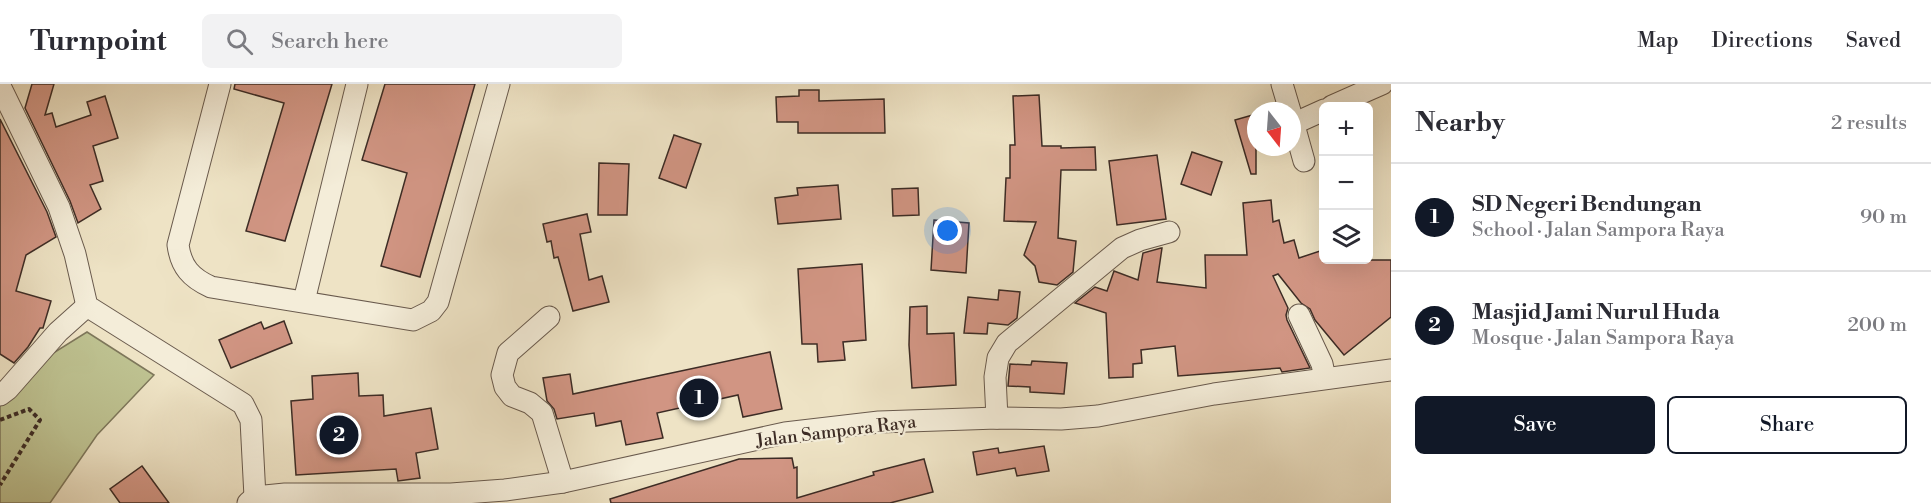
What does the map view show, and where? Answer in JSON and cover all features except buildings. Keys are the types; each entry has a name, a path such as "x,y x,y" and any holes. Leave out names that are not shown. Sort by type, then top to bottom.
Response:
{"street":[{"path":"220,84 178,245 179,256 190,275 211,287 413,320 432,311 438,302 499,84"},
{"path":"304,301 357,84"},
{"path":"1282,84 1287,102"},
{"path":"1341,102 1382,84"},
{"path":"0,86 59,207 75,254 87,306 243,404 251,420 251,500"},
{"path":"1301,116 1319,111"},
{"path":"1301,150 1304,161"},
{"path":"997,418 995,377 998,358 1007,343 1122,248 1169,232"},
{"path":"0,395 8,389 58,332 87,306"},
{"path":"1299,315 1322,364 1325,378"},
{"path":"549,317 508,353 502,375 505,387 512,396 530,403 542,412 563,482"},
{"name":"Jalan Sampora Raya","path":"251,500 285,494 451,494 505,490 563,482 785,434 879,422 997,418 1061,419 1098,416 1214,394 1391,370"}],"path":[{"path":"0,420 29,409 40,420 0,485"}],"green space":[{"path":"87,332 154,375 97,435 50,503 0,503 0,403 34,365"}],"place":[{"name":"SD Negeri Bendungan","path":"699,398"},
{"name":"Masjid Jami Nurul Huda","path":"339,435"}]}
